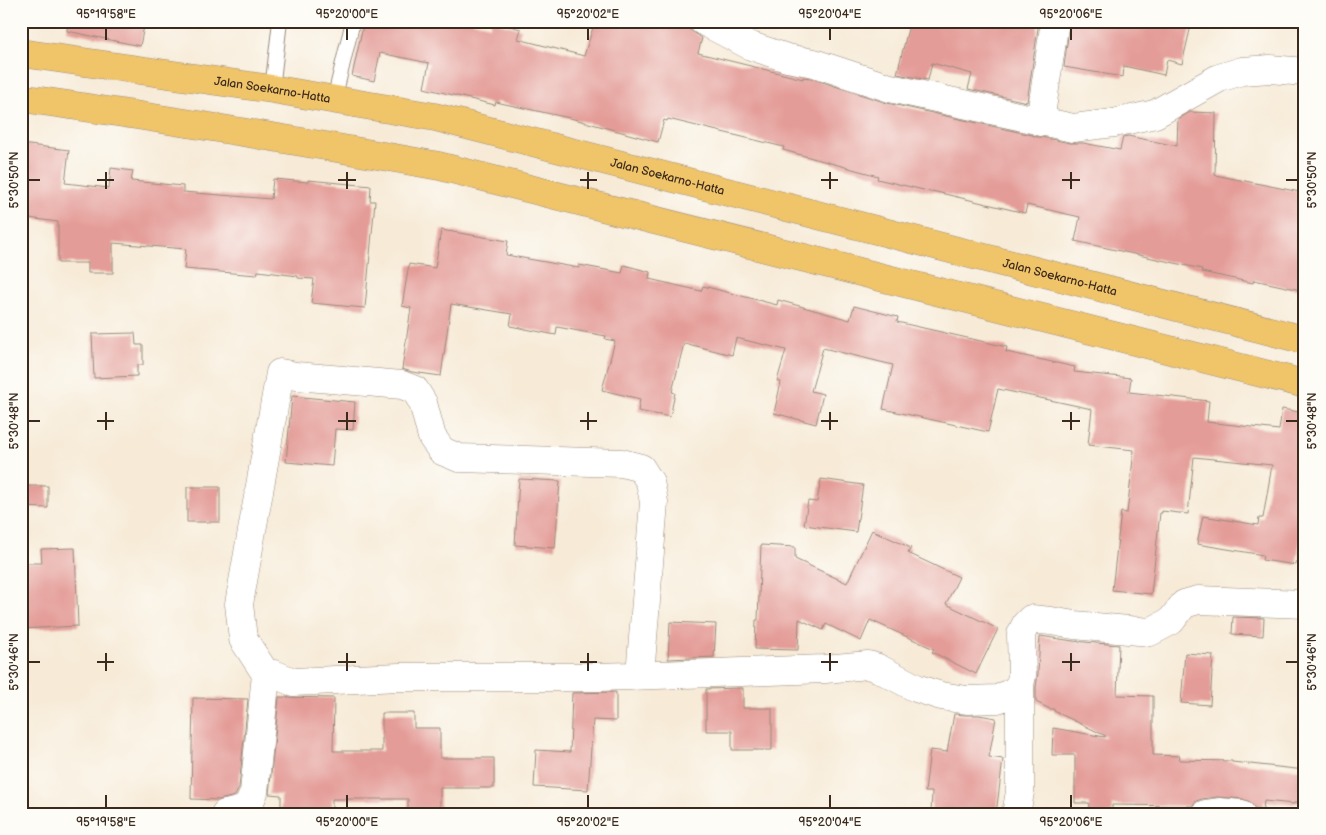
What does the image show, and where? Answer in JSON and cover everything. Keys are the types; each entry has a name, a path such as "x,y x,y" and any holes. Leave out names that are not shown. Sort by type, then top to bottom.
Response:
{"highway":[{"name":"Jalan Soekarno-Hatta","path":"21,53 272,89 444,120 1305,340"},
{"path":"21,98 127,113 439,166 1305,384"}],"street":[{"path":"703,21 751,46 787,58 814,63 890,88 1073,128 1114,123 1155,114 1220,78 1242,71 1270,69 1305,72"},
{"path":"1040,122 1055,21"},
{"path":"225,814 244,809 250,804 254,792 266,674 243,639 239,604 280,373 402,385 416,390 423,403 432,436 442,451 459,458 622,464 641,468 650,482 654,502 640,675"},
{"path":"1016,814 1020,792 1021,634 1026,624 1031,620 1150,632 1171,621 1184,604 1198,600 1305,604"},
{"path":"266,674 274,674 292,682 399,677 600,677 868,666 878,668 916,688 941,696 967,700 998,699 1014,691 1020,685"},
{"path":"1205,814 1219,812 1241,814"}],"lane":[{"path":"272,89 280,21"},
{"path":"334,100 353,21"}],"building":[{"path":"68,21 145,21 140,46 67,31"},
{"path":"364,21 470,21 490,26 491,21 521,29 518,39 584,56 595,21 687,21 690,30 702,38 698,53 803,79 803,77 810,78 887,103 1037,137 1120,150 1123,137 1128,136 1177,146 1178,119 1190,112 1216,113 1215,175 1305,193 1305,291 1254,280 1253,283 1202,272 1202,269 1075,241 1080,217 1027,205 1025,213 877,179 878,176 783,150 784,147 668,119 667,121 664,120 658,142 574,119 496,102 495,105 424,88 429,63 380,53 374,81 352,76"},
{"path":"910,21 1039,21 1027,102 968,89 972,74 932,63 928,80 897,74"},
{"path":"1070,21 1192,21 1182,64 1167,60 1164,75 1124,66 1123,77 1064,67"},
{"path":"21,144 69,150 65,183 109,188 111,168 133,171 131,181 183,186 183,192 271,199 273,179 371,186 370,201 375,201 365,308 311,303 314,279 258,271 257,275 184,269 186,249 113,243 113,273 88,273 88,263 58,263 58,222 21,217"},
{"path":"441,230 508,241 506,255 579,268 579,265 622,273 624,265 650,272 649,279 701,291 703,286 777,305 778,300 850,320 854,306 898,317 897,322 1007,347 1006,352 1075,367 1074,372 1131,378 1129,392 1209,401 1207,422 1279,430 1282,409 1305,413 1305,514 1296,565 1262,560 1263,555 1197,544 1203,516 1258,525 1259,518 1263,518 1272,465 1194,457 1188,514 1162,511 1160,513 1151,594 1112,590 1121,512 1127,513 1134,450 1088,445 1092,409 998,389 988,432 883,409 893,365 823,348 811,391 823,394 816,424 774,413 781,382 777,381 786,350 736,338 732,355 684,343 672,392 675,393 670,417 638,411 640,399 602,390 615,341 605,339 606,336 557,327 556,335 510,326 512,314 451,304 441,376 402,369 411,308 402,306 409,264 435,268"},
{"path":"135,333 136,345 143,345 143,365 137,365 137,376 94,378 92,334"},
{"path":"292,396 355,402 353,430 335,429 332,466 286,462"},
{"path":"519,479 560,481 555,548 515,545"},
{"path":"821,479 863,485 856,532 804,525 808,501 817,502"},
{"path":"21,486 48,486 48,508 21,507"},
{"path":"187,487 220,487 220,522 187,522"},
{"path":"872,530 911,548 908,553 959,577 946,604 998,629 976,674 932,652 934,649 870,620 861,641 826,624 823,630 799,619 798,650 755,649 761,545 795,547 795,559 847,583"},
{"path":"75,548 78,626 21,629 21,563 42,563 41,549"},
{"path":"1233,617 1264,618 1263,636 1232,634"},
{"path":"670,622 716,624 714,657 668,659"},
{"path":"1040,636 1119,645 1117,695 1153,696 1153,755 1180,756 1179,760 1232,761 1305,770 1305,803 1294,804 1264,801 1263,810 1256,810 1250,802 1243,799 1217,797 1196,801 1192,806 1112,805 1112,814 1088,814 1089,803 1075,803 1075,755 1052,755 1053,728 1106,736 1054,711 1054,709 1036,702"},
{"path":"1185,653 1213,655 1210,705 1181,703"},
{"path":"743,688 743,708 772,708 772,750 732,750 732,731 706,731 706,689"},
{"path":"616,692 616,721 593,720 588,790 534,787 536,750 570,752 572,693"},
{"path":"279,697 334,698 333,751 382,751 382,713 414,713 414,728 440,728 440,758 494,758 494,788 440,788 440,814 408,814 408,799 332,799 332,814 281,814 281,795 269,794"},
{"path":"193,698 248,699 239,788 235,796 219,800 191,799"},
{"path":"954,714 996,718 989,757 1003,759 996,814 931,814 932,792 925,792 930,750 947,752"}]}
